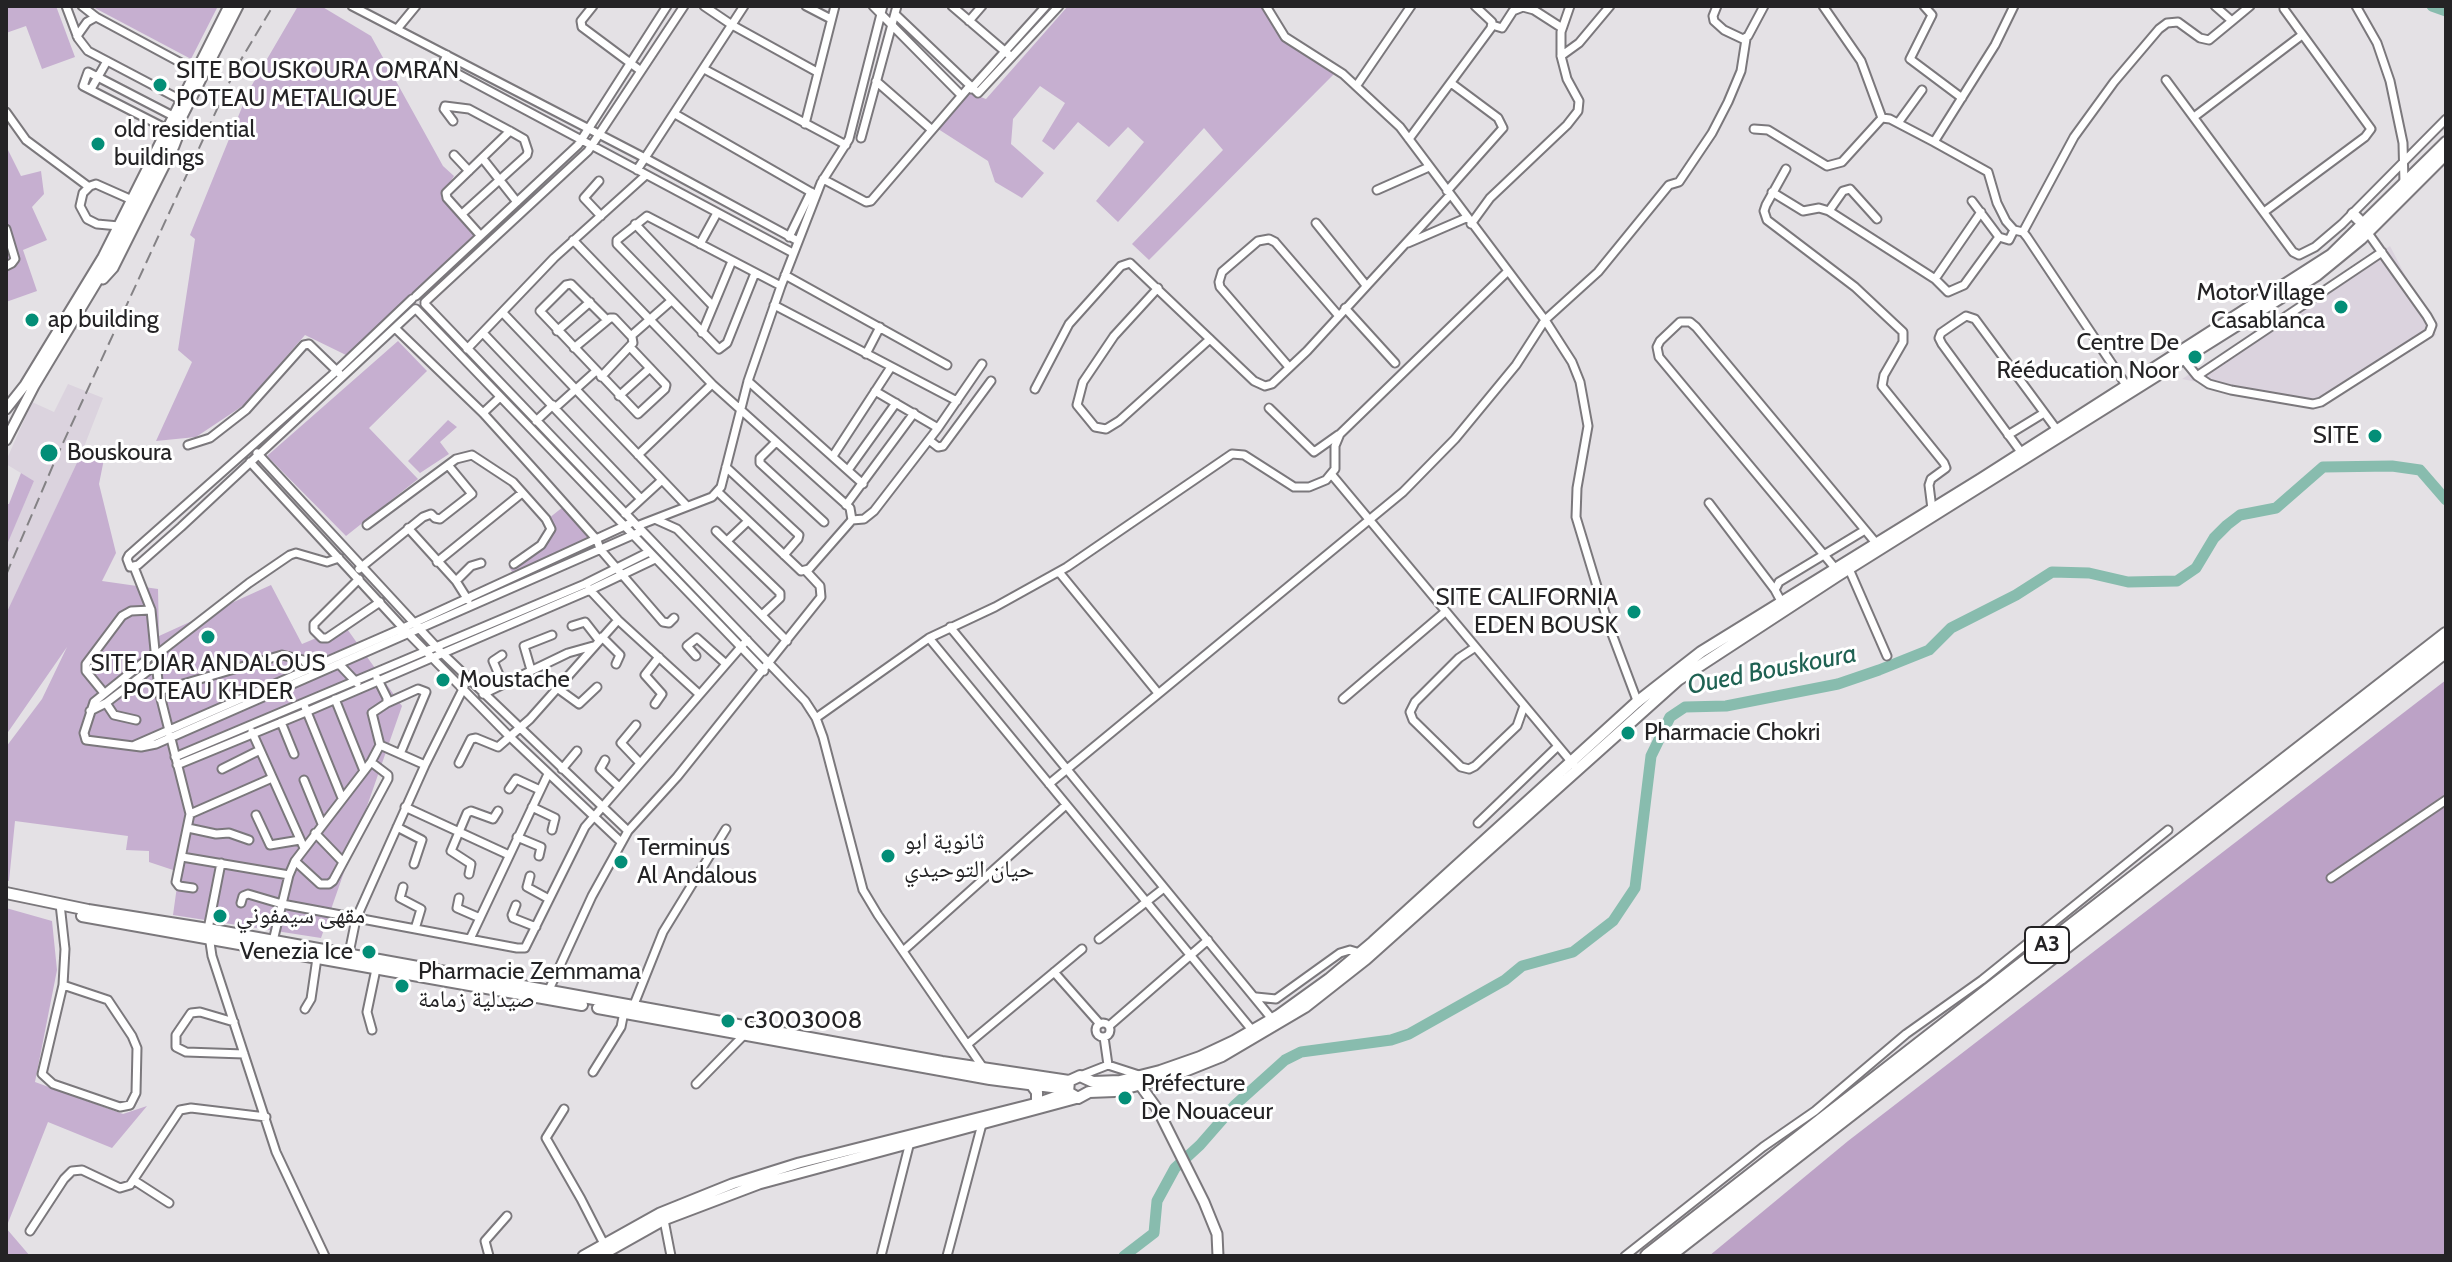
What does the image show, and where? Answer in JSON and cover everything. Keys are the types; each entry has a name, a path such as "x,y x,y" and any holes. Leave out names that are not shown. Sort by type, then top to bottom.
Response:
{"highway":[{"name":"A3","path":"1648,1256 2446,635"},
{"name":"A3","path":"1667,1256 2446,650"}],"main road":[{"path":"628,1009 744,1035 1070,1090 1086,1083 1115,1091 1205,1064 1305,1007 1701,652 2317,275 2407,187 2446,142"},
{"path":"2407,187 2446,154"},
{"path":"2353,214 2366,228"},
{"path":"1640,706 2057,430 2129,390"},
{"path":"6,893 60,908"},
{"path":"6,899 209,934 317,958 348,960 984,1069 1070,1090 1086,1083"},
{"path":"209,934 273,941 376,969 547,995"},
{"path":"1144,1081 1200,1057 1272,1019 1363,956"},
{"path":"1031,1084 1037,1092 1037,1103"}],"street":[{"path":"66,6 77,36 88,51 181,100"},
{"path":"82,6 96,17 200,74"},
{"path":"6,440 12,432 9,423 93,291 113,268 174,146 181,100 200,74 229,6"},
{"path":"6,409 25,385 76,304 167,129 176,119 238,6"},
{"path":"352,6 798,241"},
{"path":"397,29 414,8 403,6"},
{"path":"593,6 582,19 582,27 641,71"},
{"path":"193,888 179,886 176,882 190,814 159,691 151,610 134,567 127,564 129,555 337,370 582,140 667,6"},
{"path":"134,567 416,309 421,309 592,145 684,6"},
{"path":"704,6 817,72"},
{"path":"637,170 744,6"},
{"path":"806,6 831,19"},
{"path":"805,124 835,6"},
{"path":"873,6 882,10 892,25 961,95"},
{"path":"952,6 1009,55"},
{"path":"969,21 982,6"},
{"path":"1009,55 1046,6"},
{"path":"823,179 866,202 871,201 961,95 1009,55 1059,6"},
{"path":"1266,6 1285,37 1357,85 1409,139 1545,320 1572,362 1580,382 1588,426 1577,488 1576,517 1609,626 1640,706"},
{"path":"1357,85 1411,6"},
{"path":"1475,6 1492,25 1502,28 1513,11 1523,7 1530,8 1562,28"},
{"path":"1402,246 1469,221 1576,114 1579,101 1567,79 1561,56 1562,28 1570,6"},
{"path":"1561,56 1579,43 1610,6"},
{"path":"1717,6 1713,16 1717,24 1740,39 1746,39"},
{"path":"1049,784 1418,478 1455,439 1509,374 1545,320 1598,272 1669,185 1679,182 1712,133 1728,102 1741,71 1746,39 1764,6"},
{"path":"1823,6 1861,61 1882,118"},
{"path":"1924,6 1932,9 1910,59 1962,98"},
{"path":"1934,142 1995,45 2014,6"},
{"path":"2215,6 2232,21"},
{"path":"1972,201 1999,237 2009,240 2019,231 2074,137 2114,82 2159,29 2167,23 2178,22 2200,38 2209,40 2250,6"},
{"path":"2356,6 2382,54 2401,131 2407,187"},
{"path":"2264,212 2365,137 2371,129 2284,9"},
{"path":"789,237 846,145 882,10"},
{"path":"896,10 970,88"},
{"path":"861,138 896,10"},
{"path":"77,36 87,22 96,17"},
{"path":"1409,139 1492,25"},
{"path":"2194,117 2302,35"},
{"path":"447,55 442,65 445,67 793,253"},
{"path":"107,61 91,89 167,129"},
{"path":"704,69 846,145"},
{"path":"98,77 176,119"},
{"path":"2166,80 2293,252 2299,255 2315,247 2353,214 2446,119"},
{"path":"876,81 932,130"},
{"path":"1035,389 1069,324 1121,266 1130,263 1259,384 1272,384 1402,246 1503,128 1498,118 1451,83"},
{"path":"1898,123 1922,90"},
{"path":"453,121 445,106 469,109 524,139 528,151 462,214"},
{"path":"6,112 26,140 89,187 100,186 132,200"},
{"path":"675,114 814,193"},
{"path":"1882,118 1898,123 1988,172 2000,209 2019,231 2129,390"},
{"path":"1754,129 1768,130 1827,166 1833,166 1842,162 1882,118"},
{"path":"480,235 446,193 510,131"},
{"path":"454,155 469,171"},
{"path":"483,159 519,200 529,206"},
{"path":"1377,190 1429,167"},
{"path":"1786,169 1764,211 1770,223 1855,287 1903,332 1903,342 1884,375 1882,386 1944,463 1946,468 1931,479 1929,485 1932,509"},
{"path":"467,349 573,240 646,175"},
{"path":"599,181 584,198 601,216"},
{"path":"89,187 80,202 81,211 87,219 97,224 119,226"},
{"path":"1829,211 1843,191 1850,189 1877,219"},
{"path":"1772,192 1803,211 1819,208 1829,211 1935,279 1948,292 1964,285 1999,237"},
{"path":"468,603 624,526 637,527 718,492 748,381 814,193"},
{"path":"1935,279 1981,212"},
{"path":"700,244 717,213"},
{"path":"755,273 726,345 716,348 617,244 617,239 647,216 781,286"},
{"path":"1316,223 1365,284"},
{"path":"635,224 713,306"},
{"path":"2181,357 2197,376 2209,384 2313,404 2321,402 2420,339 2431,329 2431,321 2366,228"},
{"path":"6,229 15,259 6,266"},
{"path":"1289,367 1220,287 1222,272 1258,241 1269,239 1275,242 1338,315"},
{"path":"573,240 712,384 846,505 852,512 852,520 806,571 799,571 718,492"},
{"path":"463,251 471,259"},
{"path":"2197,376 2382,252"},
{"path":"702,333 732,261"},
{"path":"1269,408 1314,452 1340,434 1508,271"},
{"path":"785,275 947,365"},
{"path":"607,320 573,285 565,287 540,311 635,413 640,413 667,386 630,347"},
{"path":"1158,288 1114,336 1083,382 1077,405 1095,427 1106,429 1119,421 1210,339"},
{"path":"414,297 423,298 503,387 805,701 816,718 860,880 873,907 984,1069"},
{"path":"414,297 412,306 764,671"},
{"path":"631,336 671,301"},
{"path":"557,331 590,302"},
{"path":"774,305 957,401"},
{"path":"1345,308 1395,363"},
{"path":"503,313 687,506"},
{"path":"2017,458 2008,435 1939,338 1941,333 1966,316 1977,322 2057,430"},
{"path":"536,421 598,374 633,341 614,318 607,320 574,348"},
{"path":"1835,568 1659,357 1657,347 1660,341 1680,322 1690,322 1696,327 1876,543"},
{"path":"866,354 880,327"},
{"path":"395,328 483,413 597,540 600,549 663,622 669,623 674,618"},
{"path":"483,333 641,499"},
{"path":"188,445 210,438 246,410 304,345 309,344 344,377"},
{"path":"852,520 861,520 871,514 938,428 982,364"},
{"path":"833,456 891,367"},
{"path":"619,396 650,368"},
{"path":"748,381 863,484"},
{"path":"929,440 938,447 943,446 991,381"},
{"path":"638,455 712,384"},
{"path":"500,398 498,389 503,387"},
{"path":"875,391 938,428"},
{"path":"500,398 508,400 511,395"},
{"path":"483,413 500,398"},
{"path":"848,470 896,403"},
{"path":"846,505 914,413"},
{"path":"2008,435 2044,413"},
{"path":"816,718 929,638 1059,572 1232,454 1244,455 1294,487 1317,485 1332,475 1335,469 1335,446 1340,434"},
{"path":"776,442 760,458 760,463 824,522"},
{"path":"251,447 439,650 628,831"},
{"path":"243,454 462,689 621,842"},
{"path":"367,525 459,457 472,455 505,476 546,519 551,529 541,545 514,564"},
{"path":"380,602 327,638 322,638 314,630 314,624 361,567 424,516 431,514 440,519 472,494 448,465"},
{"path":"726,467 799,535 784,555"},
{"path":"1332,475 1574,765"},
{"path":"625,514 662,480"},
{"path":"437,562 522,493"},
{"path":"195,498 203,506"},
{"path":"1709,503 1782,603"},
{"path":"654,519 677,529 787,641"},
{"path":"727,541 748,521"},
{"path":"313,672 339,664 468,603 632,535 637,527"},
{"path":"408,528 456,581 468,603"},
{"path":"1775,590 1779,582 1865,530"},
{"path":"716,531 780,594 780,598 762,615"},
{"path":"90,711 106,703 249,583 290,555 296,553 327,562 336,554 340,544"},
{"path":"176,761 587,587 652,556"},
{"path":"555,558 560,567"},
{"path":"456,581 471,566 481,563"},
{"path":"1849,569 1887,656"},
{"path":"547,995 585,910 628,831 672,784 822,594 820,586 806,571"},
{"path":"1059,572 1158,693"},
{"path":"587,587 618,620 699,694"},
{"path":"104,693 86,671 86,664 122,616 131,611 151,610"},
{"path":"1343,699 1445,612"},
{"path":"459,763 471,739 476,738 496,747 519,728 618,620"},
{"path":"572,626 585,622 598,641 620,655 616,664"},
{"path":"950,627 1272,1019"},
{"path":"156,658 94,702 83,735 86,740 146,747 406,631"},
{"path":"531,670 524,646 552,635"},
{"path":"1459,658 1465,637"},
{"path":"696,656 687,646 695,638 726,664"},
{"path":"929,638 1252,1030"},
{"path":"241,903 243,896 248,894 356,919 521,949 528,945 576,842 593,817 747,640"},
{"path":"483,694 598,641"},
{"path":"1474,648 1459,658 1412,706 1410,712 1413,720 1465,769 1475,766 1517,726 1524,706"},
{"path":"159,691 282,655 297,657 313,672"},
{"path":"502,655 493,661 503,684"},
{"path":"655,704 662,694 645,675 659,657"},
{"path":"339,664 358,685"},
{"path":"377,676 387,703"},
{"path":"348,960 356,919 405,807 469,680"},
{"path":"251,730 281,722 305,708 335,699 358,685"},
{"path":"557,688 580,704 597,687"},
{"path":"273,941 289,875 302,844 315,833 364,771 380,745 372,713 418,689 426,692 400,754"},
{"path":"335,699 364,771"},
{"path":"106,703 114,715 136,720"},
{"path":"305,708 342,798"},
{"path":"219,713 230,739"},
{"path":"281,722 294,754"},
{"path":"1517,726 1537,722"},
{"path":"636,725 621,743 640,763"},
{"path":"251,730 302,844"},
{"path":"380,745 425,765"},
{"path":"1478,823 1558,746"},
{"path":"222,769 260,750"},
{"path":"562,769 577,751"},
{"path":"605,760 600,769 619,787"},
{"path":"295,861 323,885 333,881 388,779 388,775 371,762"},
{"path":"470,939 548,774"},
{"path":"190,814 272,778"},
{"path":"509,789 516,779 540,790"},
{"path":"304,780 322,824"},
{"path":"2331,878 2446,800"},
{"path":"903,951 1066,805"},
{"path":"405,807 509,855"},
{"path":"532,807 555,818 552,830"},
{"path":"469,874 471,864 451,851 459,832 470,811 493,819 498,811"},
{"path":"256,815 270,845 302,844"},
{"path":"397,827 422,840 414,864"},
{"path":"188,828 216,834 229,833 249,840"},
{"path":"593,1072 621,1027 663,932 726,829"},
{"path":"1625,1256 1763,1147 1815,1111 1900,1039 1982,980 2168,830"},
{"path":"315,833 343,862"},
{"path":"517,837 541,847 539,856"},
{"path":"182,857 289,875"},
{"path":"221,863 209,934 218,979 276,1152 325,1256"},
{"path":"530,876 527,887 549,899"},
{"path":"403,887 400,898 421,909 415,929"},
{"path":"1099,939 1164,888"},
{"path":"459,898 457,908 480,918"},
{"path":"516,905 513,918 536,927"},
{"path":"60,908 65,949 63,985 42,1066 43,1076 53,1084 120,1107 130,1105 136,1093 137,1048 132,1036 108,1000 63,985"},
{"path":"1108,1065 1104,1037 1096,1032 1208,940"},
{"path":"969,1043 1082,949"},
{"path":"1254,996 1276,999 1340,953 1350,950 1363,956"},
{"path":"305,1009 311,999 317,958"},
{"path":"372,1030 367,1009 376,969"},
{"path":"1054,972 1104,1025"},
{"path":"234,1022 200,1012 191,1013 176,1035 176,1047 186,1052 244,1054"},
{"path":"696,1084 744,1035"},
{"path":"1108,1065 1144,1081 1215,1228 1218,1256"},
{"path":"1086,1083 1108,1065"},
{"path":"600,1256 664,1220 759,1184 1037,1103 1070,1090"},
{"path":"583,1256 660,1213 732,1184 982,1124 1070,1090"},
{"path":"30,1231 72,1171 82,1170 120,1188 135,1181 180,1110 191,1108 266,1117"},
{"path":"564,1109 546,1138 604,1244"},
{"path":"947,1256 982,1124"},
{"path":"881,1256 910,1139"},
{"path":"135,1181 169,1203"},
{"path":"489,1256 485,1241 507,1216"},
{"path":"664,1220 671,1256"}],"shaded area":[{"path":"6,6 56,6 75,57 42,69 26,26 6,33"},
{"path":"91,6 218,6 191,59"},
{"path":"298,6 321,6 371,36 443,166 454,176 441,197 474,235 346,355 305,335 244,405 196,437 156,441 192,362 178,350 195,239 190,235 249,90"},
{"path":"1068,6 1263,6 1277,30 1337,71 1149,260 1132,244 1223,150 1204,128 1118,222 1096,201 1144,142 1128,127 1109,147 1078,122 1054,150 1042,141 1065,103 1040,86 1013,119 1011,144 1044,173 1022,198 995,182 988,161 935,127 967,92 986,99"},
{"path":"6,146 21,176 41,171 44,194 32,207 47,240 23,250 37,291 6,302"},
{"path":"2390,246 2436,335 2317,406 2182,379"},
{"path":"398,341 427,371 369,428 418,479 346,536 267,456"},
{"path":"68,384 103,398 84,447 6,617 6,545 34,481 6,464 6,461 32,402 54,412"},
{"path":"448,420 457,427 440,442 449,454 420,473 408,461"},
{"path":"81,454 104,459 99,484 116,553 102,581 158,589 159,636 271,585 302,644 345,626 402,706 321,938 173,915 179,872 149,862 149,851 126,850 128,836 15,821 9,881 6,880 6,747 42,699 67,647 6,735 6,614"},
{"path":"21,473 34,481 6,547 6,504 9,504"},
{"path":"563,507 591,541 514,575 509,567 548,532 544,522"},
{"path":"2446,680 2446,1256 1709,1256 1848,1141"},
{"path":"6,908 52,921 57,970 35,1082 123,1114 147,1106 112,1148 48,1122 6,1228"},
{"path":"6,1228 30,1256 6,1256"}],"waterway":[{"name":"Oued Bouskoura","path":"2432,6 2446,11"},
{"name":"Oued Bouskoura","path":"1124,1256 1154,1233 1157,1201 1175,1168 1235,1105 1285,1060 1301,1052 1391,1040 1409,1034 1505,980 1522,966 1573,952 1613,921 1635,888 1651,756 1670,717 1685,707 1726,706 1838,684 1879,670 1929,650 1951,628 2016,595 2052,572 2089,573 2128,582 2177,581 2196,568 2214,538 2227,525 2240,515 2276,508 2323,467 2392,466 2420,470 2446,500"}],"railway":[{"path":"6,575 57,456 236,68 273,6"}],"place":[{"name":"SITE BOUSKOURA OMRAN POTEAU METALIQUE","path":"160,85"},
{"name":"old residential buildings","path":"98,144"},
{"name":"MotorVillage Casablanca","path":"2341,307"},
{"name":"ap building","path":"32,320"},
{"name":"Centre De Rééducation Noor","path":"2195,357"},
{"name":"SITE","path":"2375,436"},
{"name":"Bouskoura","path":"49,453"},
{"name":"SITE CALIFORNIA EDEN BOUSK","path":"1634,612"},
{"name":"SITE DIAR ANDALOUS POTEAU KHDER","path":"208,637"},
{"name":"Moustache","path":"443,680"},
{"name":"Pharmacie Chokri","path":"1628,733"},
{"name":"ثانوية ابو حيان التوحيدي","path":"888,856"},
{"name":"Terminus Al Andalous","path":"621,862"},
{"name":"مقهى سيمفوني","path":"220,916"},
{"name":"Venezia Ice","path":"369,952"},
{"name":"Pharmacie Zemmama صيدلية زمامة","path":"402,986"},
{"name":"c3003008","path":"728,1021"},
{"name":"Préfecture De Nouaceur","path":"1125,1098"}]}
